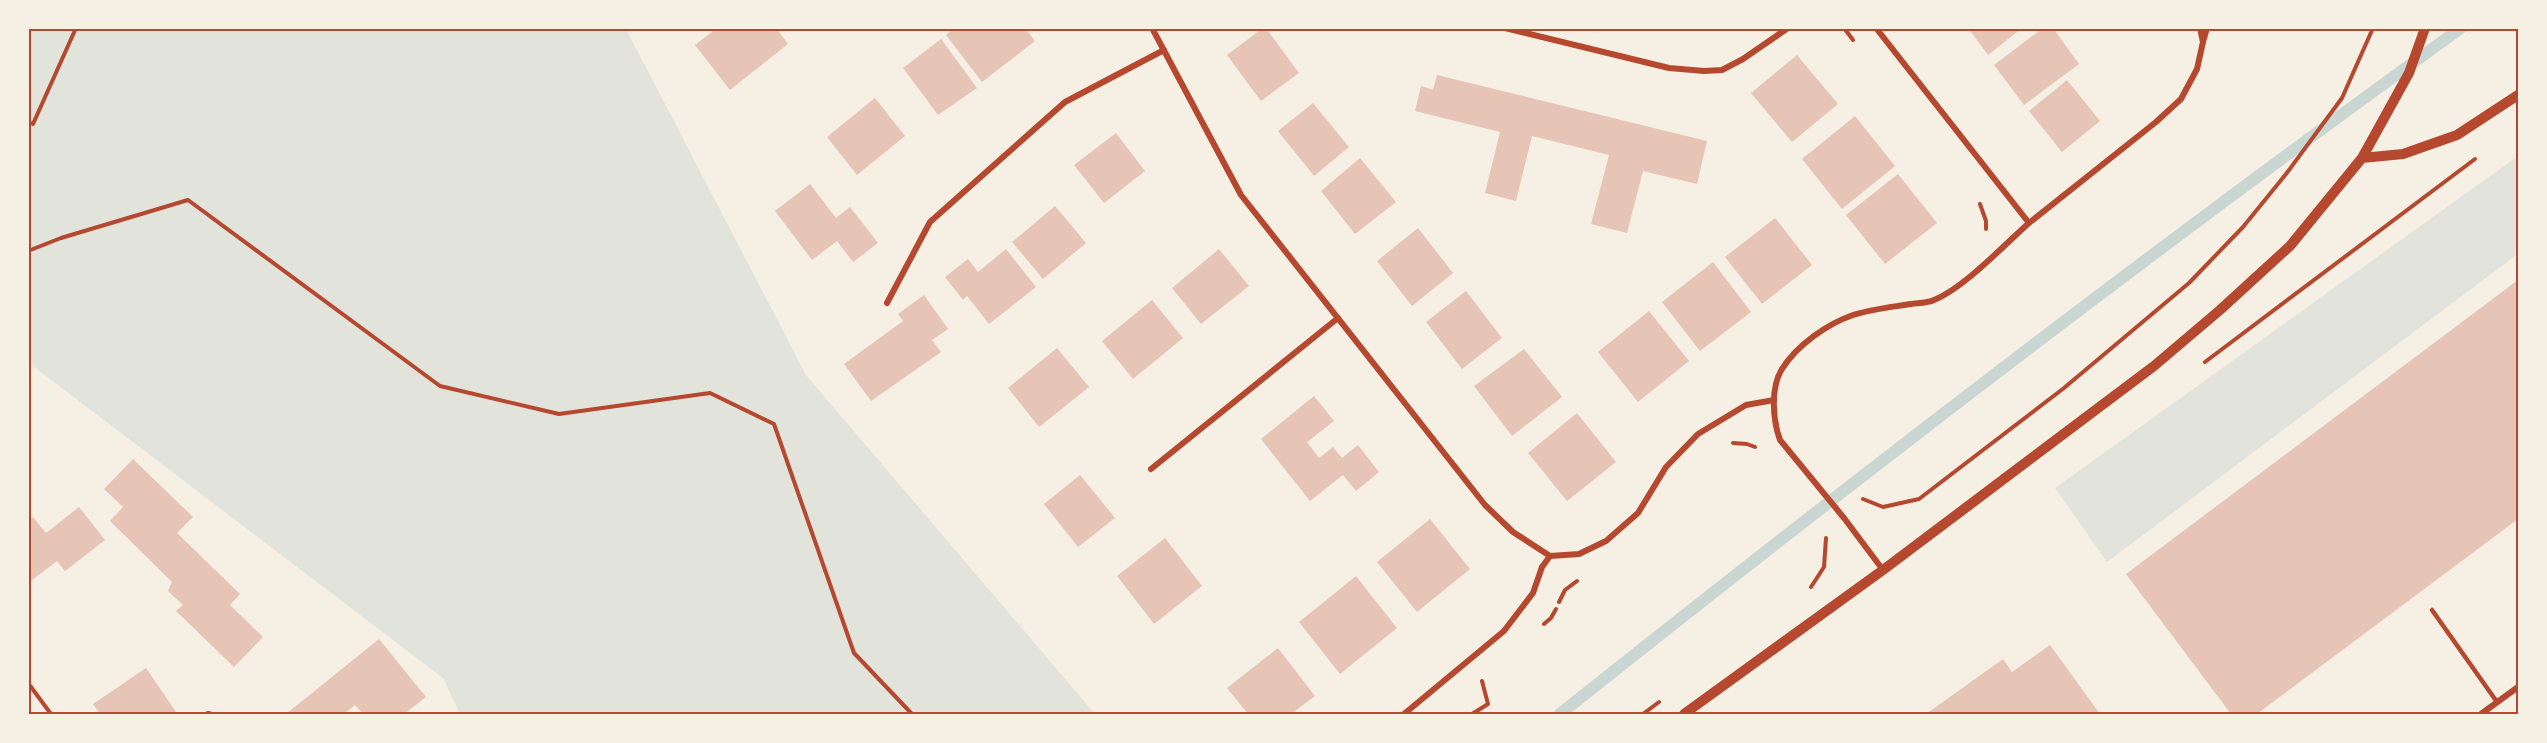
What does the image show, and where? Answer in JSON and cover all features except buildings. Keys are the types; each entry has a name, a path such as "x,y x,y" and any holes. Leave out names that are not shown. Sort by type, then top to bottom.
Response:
{"street":[{"path":"1152,28 1241,195 1485,505 1513,532 1550,556 1579,554 1606,541 1638,513 1665,467 1698,434 1746,405 1774,400"},
{"path":"1505,28 1669,68 1704,71 1722,70 1736,63 1788,28"},
{"path":"1876,28 2029,223"},
{"path":"2200,28 2203,42"},
{"path":"1883,570 1777,433 1774,425 1774,400 1781,370 1805,344 1828,326 1872,310 1934,300 1970,276 2029,223 2156,122 2181,99 2197,69 2207,28"},
{"path":"1684,714 1883,570 2154,366 2290,246 2362,158 2409,73 2425,28"},
{"path":"887,303 930,222 1065,102 1164,50"},
{"path":"2362,158 2403,154 2457,135 2518,95"},
{"path":"1151,469 1338,318"},
{"path":"1404,714 1504,632 1533,593 1542,567 1550,556"},
{"path":"2481,714 2518,687"}],"lane":[{"path":"2432,610 2497,702"}],"path":[{"path":"28,122 33,124 76,28"},
{"path":"1844,28 1858,47"},
{"path":"1861,498 1883,507 1919,499 1962,468 2118,345 2189,283 2243,227 2286,174 2342,98 2373,28"},
{"path":"1978,199 1986,221 1986,234"},
{"path":"28,250 188,200 440,386 559,414 710,393 774,424 854,653 912,714"},
{"path":"1725,443 1747,444 1765,452"},
{"path":"1805,591 1812,586 1824,567 1827,544 1825,529"},
{"path":"1571,572 1580,578"},
{"path":"28,683 51,714"},
{"path":"1643,714 1665,697"}],"shaded area":[{"path":"28,29 626,29 806,375 1095,714 460,714 443,678 29,363"},
{"path":"2518,156 2518,254 2107,562 2055,488"}],"waterway":[{"path":"1560,714 2006,366 2232,195 2461,28"}]}
